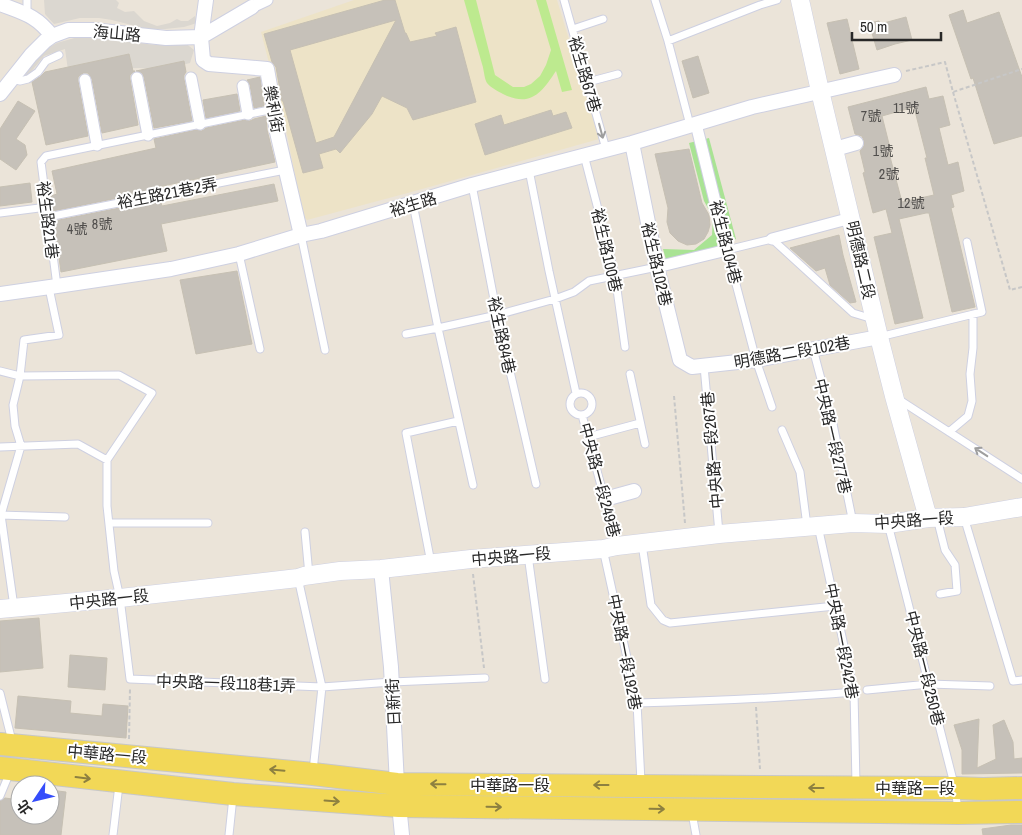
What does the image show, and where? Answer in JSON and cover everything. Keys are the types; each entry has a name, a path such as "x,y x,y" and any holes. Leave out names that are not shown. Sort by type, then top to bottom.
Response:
{"main road":[{"name":"中華路一段","path":"6,745 313,774 397,784 1022,788"},
{"name":"中華路一段","path":"6,769 233,794 399,806 958,813 1022,812"}],"street":[{"path":"201,37 206,0"},
{"path":"251,3 268,0"},
{"name":"明德路二段","path":"800,0 820,91 894,396 933,518"},
{"name":"海山路","path":"0,94 45,41 68,30 93,30 166,38 201,37 251,3"},
{"path":"0,4 27,7 52,36"},
{"name":"樂利街","path":"201,37 203,60 209,64 266,69 276,128 301,235"},
{"name":"裕生路","path":"0,294 171,269 238,254 413,204 472,185 632,143 752,106 894,75"},
{"path":"137,78 148,135"},
{"path":"191,78 200,124"},
{"path":"85,80 97,145"},
{"path":"243,86 248,114"},
{"name":"裕生路104巷","path":"693,124 727,250"},
{"name":"裕生路102巷","path":"632,143 657,267 680,360 692,367 704,366"},
{"path":"835,149 856,143"},
{"path":"772,239 851,218"},
{"path":"657,267 727,250"},
{"name":"明德路二段102巷","path":"704,366 756,360 879,337"},
{"path":"605,499 634,491"},
{"name":"中央路一段","path":"7,609 120,598 340,571 381,569 610,547 719,534 853,523 888,524 933,518 964,517 1022,507"},
{"name":"日新街","path":"381,569 392,682 397,784 402,835"}],"lane":[{"name":"裕生路67巷","path":"564,0 606,149"},
{"path":"655,0 693,124"},
{"path":"668,41 777,0"},
{"path":"573,29 603,19"},
{"path":"12,79 20,81 28,79 38,72 46,61 58,55"},
{"path":"588,82 618,74"},
{"path":"97,145 274,109"},
{"name":"裕生路21巷","path":"20,376 24,340 59,335 41,162 46,156 97,145"},
{"name":"裕生路100巷","path":"584,155 615,275 625,347"},
{"name":"裕生路21巷2弄","path":"48,217 286,170"},
{"name":"中央路一段249巷","path":"529,170 576,393"},
{"name":"裕生路84巷","path":"472,185 497,315 536,484"},
{"path":"413,204 473,485"},
{"path":"0,213 47,207"},
{"path":"301,235 325,350"},
{"path":"727,250 772,239 854,313 876,320"},
{"path":"879,337 982,312 967,242"},
{"name":"裕生路104巷","path":"727,250 756,360 772,407"},
{"path":"238,254 260,349"},
{"path":"406,334 497,315 574,292 589,281 657,267"},
{"path":"949,432 968,416 972,401 970,374 973,348 973,314"},
{"name":"中央路一段277巷","path":"812,350 833,424 853,523"},
{"name":"中央路一段267巷","path":"704,366 719,534"},
{"path":"0,371 20,376 119,375 152,393 107,460 107,506 114,571 120,598 130,679"},
{"path":"630,374 644,444"},
{"path":"7,609 1,515 21,446 15,426 13,405 20,376"},
{"name":"中央路一段249巷","path":"576,393 587,394 592,400 591,408 582,415 575,414 569,405 571,398 576,393"},
{"path":"894,396 1022,479"},
{"name":"中央路一段249巷","path":"582,415 605,499 610,547"},
{"path":"431,564 406,433 458,421"},
{"path":"588,436 640,423"},
{"name":"中央路一段242巷","path":"782,430 800,472 836,606 854,692 856,788"},
{"path":"0,447 78,444 107,460"},
{"path":"1,515 65,517"},
{"path":"964,517 1013,681 1022,680"},
{"path":"933,518 945,550 955,565 957,591 940,594"},
{"path":"109,523 208,523"},
{"name":"中央路一段250巷","path":"888,524 955,788 958,813"},
{"path":"305,532 304,576 322,687 313,774"},
{"path":"642,543 651,605 662,620 670,623 836,606"},
{"name":"中央路一段192巷","path":"610,547 638,703 641,786"},
{"path":"528,555 544,679"},
{"name":"中央路一段118巷1弄","path":"130,679 322,687 486,678"},
{"path":"867,690 929,684 990,686"},
{"path":"638,703 755,699 854,692"},
{"path":"0,693 6,745"},
{"path":"0,796 6,769"},
{"path":"113,835 119,782"},
{"path":"229,835 233,794"},
{"path":"691,809 696,835"}],"path":[{"path":"894,75 945,62 1010,290 1022,286"},
{"path":"953,92 1022,69"},
{"path":"674,396 686,538"},
{"path":"471,559 486,678"},
{"path":"128,756 130,679"},
{"path":"755,699 761,787"}],"shaded area":[{"path":"44,0 116,0 119,3 117,8 125,12 134,11 144,21 157,26 177,19 188,21 195,16 197,23 184,27 147,29 112,20 80,18 54,24 45,14"},
{"path":"354,0 557,0 599,139 307,220 303,216 286,129 261,32"},
{"path":"100,36 155,45 184,42 194,50 190,63 182,65 150,69 68,70 65,49 44,56 25,79 21,77 42,51 57,43 78,37"}],"green space":[{"path":"464,0 476,0 495,75 513,87 524,87 540,76 551,50 536,0 546,0 572,90 562,92 556,71 535,96 528,98 513,98 490,86 485,79"},
{"path":"709,138 736,239 717,244 720,257 669,270 663,249 694,250 712,235 713,217 704,201 689,143"}],"building":[{"path":"385,0 395,0 405,33 410,42 437,36 435,33 456,27 476,102 413,120 407,108 382,96 372,114 340,153 336,149 319,154 323,168 303,173 282,101 276,67 272,62 264,34","holes":["396,20 334,137 316,143 290,50"]},
{"path":"963,10 967,23 999,12 1022,77 1022,136 994,144 973,78 971,79 949,15"},
{"path":"906,17 912,40 877,50 869,23 879,21 880,24"},
{"path":"847,19 859,69 840,74 827,23"},
{"path":"129,54 133,71 135,71 130,75 130,79 138,125 102,133 92,79 88,73 83,73 78,77 78,81 88,136 46,145 32,82 45,72"},
{"path":"698,56 709,93 693,98 682,61"},
{"path":"184,61 186,72 184,79 192,121 154,128 144,77 142,73 136,71"},
{"path":"260,77 264,106 254,108 250,85 247,80"},
{"path":"926,87 929,99 943,96 950,125 939,128 948,165 958,162 964,191 951,195 954,207 951,208 975,307 952,312 929,213 926,213 899,219 923,318 895,324 874,237 892,233 886,209 873,213 863,173 865,172 860,151 864,146 864,141 862,136 855,134 848,107","holes":["914,107 927,158 925,158 934,195 902,202 889,153 891,152 882,116"]},
{"path":"237,94 240,111 206,118 203,100"},
{"path":"18,101 35,111 16,139 25,145 27,155 16,170 0,159 0,129"},
{"path":"551,110 553,116 566,112 572,128 485,155 475,124 501,115 504,125"},
{"path":"266,116 267,130 275,162 158,187 158,190 53,211 51,196 57,194 52,171 156,148 154,139 196,130 202,131 206,128 245,120 250,121"},
{"path":"689,149 702,203 709,215 710,225 704,239 696,244 687,245 678,241 670,233 667,222 668,208 655,154"},
{"path":"30,183 32,202 0,206 0,187"},
{"path":"274,184 278,201 161,224 167,251 61,272 54,221 160,200 162,206"},
{"path":"839,235 856,302 850,303 830,285 825,268 816,271 790,248"},
{"path":"237,271 252,344 196,354 180,280"},
{"path":"39,618 43,668 0,672 0,621"},
{"path":"70,655 107,658 105,690 68,687"},
{"path":"18,696 71,701 70,713 102,716 103,704 128,706 126,738 15,728"},
{"path":"979,719 977,768 996,759 993,725 1004,720 1013,742 1014,759 1022,758 1022,773 962,774 962,750 954,725"},
{"path":"60,791 66,792 61,835 0,835 0,801 5,798 10,799 10,825 60,825"},
{"path":"1022,825 1022,835 983,835 982,829"}]}
